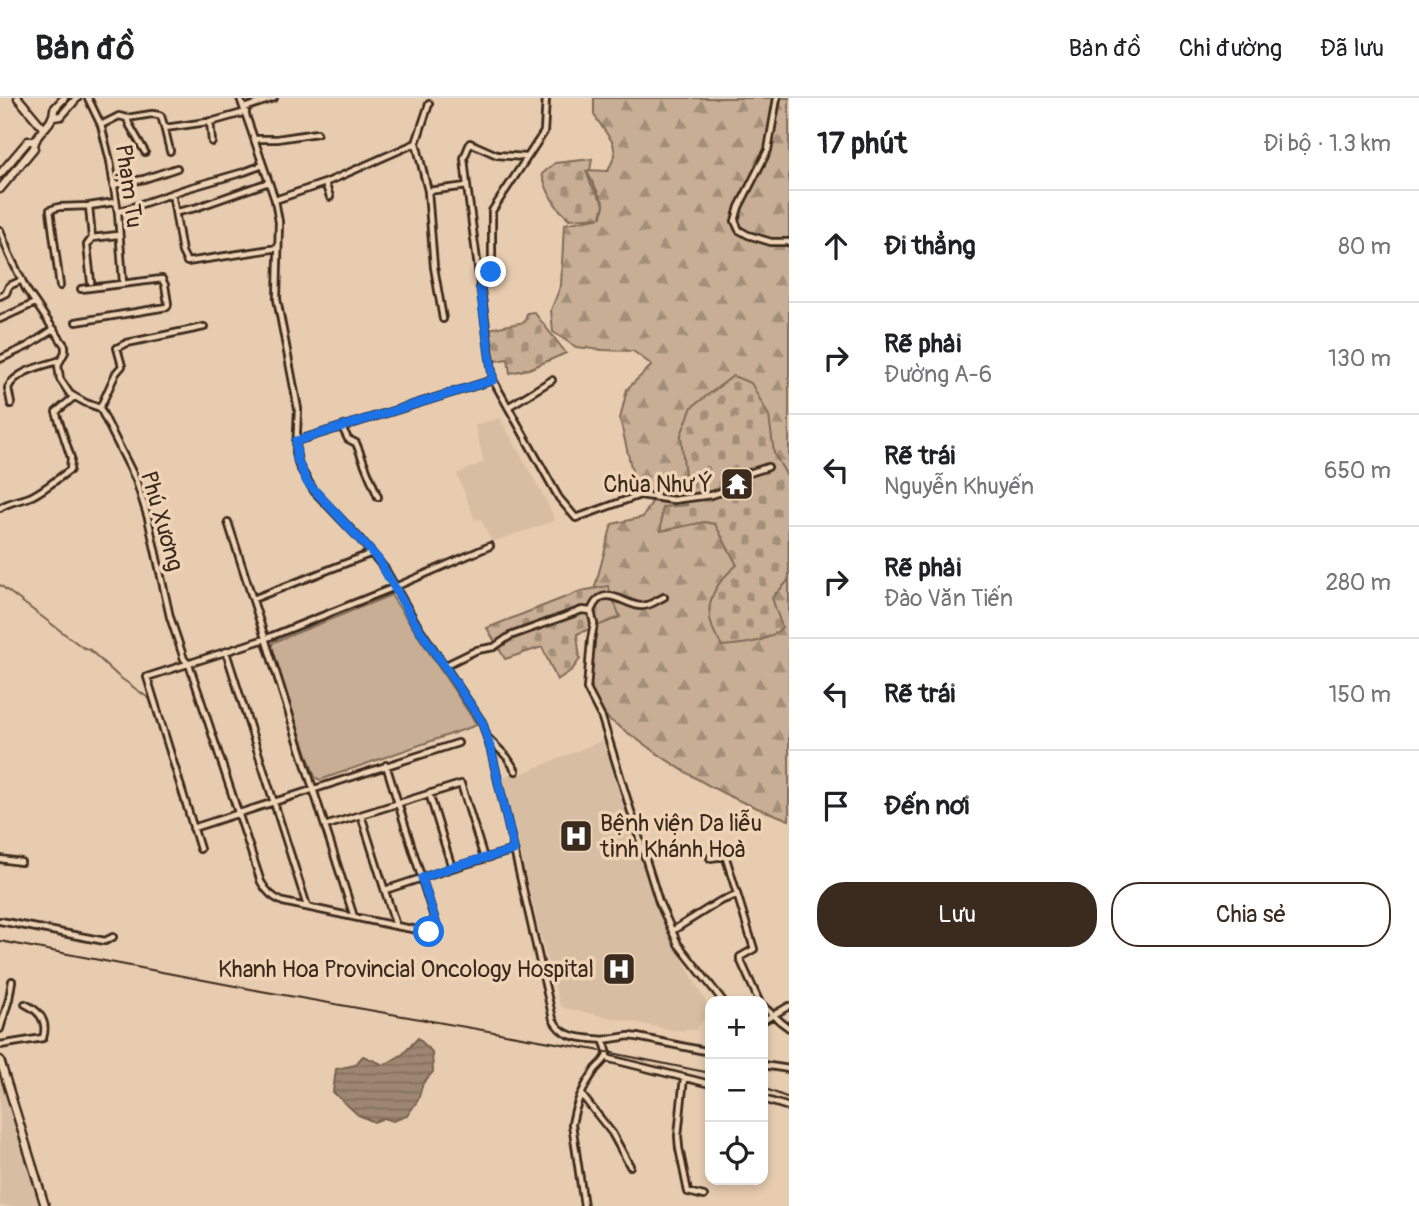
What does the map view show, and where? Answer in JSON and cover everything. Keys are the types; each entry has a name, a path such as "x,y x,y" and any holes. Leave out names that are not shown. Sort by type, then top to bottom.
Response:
{"main road":[{"path":"18,98 44,129"},
{"path":"0,189 34,148 34,141 54,117 54,109 64,98"},
{"path":"54,117 61,116 76,98"},
{"path":"0,174 28,141 34,141"},
{"path":"0,1060 46,1206"}],"street":[{"name":"Phạm Tu","path":"88,98 101,125 110,161 118,212 123,283"},
{"path":"240,98 275,200 279,222 277,299 298,409 297,459 307,482 385,569 415,623 482,722 556,1026 571,1036 603,1040 629,1036 705,1051"},
{"path":"165,128 210,121 274,98"},
{"path":"480,287 491,272 492,211 544,132 546,98"},
{"path":"777,98 768,150 739,207 735,221 737,228 744,234 771,242 789,242"},
{"path":"429,104 416,143 428,191 434,267 443,319"},
{"path":"101,125 119,116 127,118 159,115 170,151"},
{"path":"127,118 145,152"},
{"path":"210,121 212,142"},
{"path":"254,139 317,133"},
{"path":"275,200 325,183 416,143"},
{"path":"526,157 497,155 470,143 464,158 493,380 559,498 576,518 640,495 673,500 711,495 728,490 737,477 768,467"},
{"path":"118,212 263,165"},
{"path":"113,185 144,179 177,168"},
{"path":"177,212 269,182"},
{"path":"325,183 330,197"},
{"path":"428,191 467,186"},
{"path":"172,193 182,251 187,262 278,248"},
{"path":"60,286 49,212 59,207 115,202"},
{"path":"89,206 92,238 87,245 91,282"},
{"path":"0,230 22,280 66,349 59,360 60,379 74,397 100,408 122,366 117,348 127,343 204,327"},
{"path":"92,238 119,235"},
{"path":"76,322 167,307 162,279 81,289"},
{"path":"0,296 6,293 9,286 22,280"},
{"path":"0,319 35,303"},
{"path":"0,359 28,346 54,329"},
{"path":"11,404 8,387 13,380 59,360"},
{"path":"296,441 493,380"},
{"path":"508,407 552,380"},
{"path":"0,508 34,495 70,470 71,458 56,415 58,409 74,397"},
{"name":"Phú Xương","path":"100,408 140,489 170,617 184,659 189,664 266,891 283,902 396,926 435,931 437,926 422,878"},
{"path":"341,427 348,439 356,443 378,497"},
{"path":"228,522 354,917"},
{"path":"200,849 147,677 265,639 490,546"},
{"path":"253,599 372,553"},
{"path":"664,597 640,606 617,597 607,597 596,602 591,611 594,624 587,680 588,693 602,718 659,902 672,931 690,960 719,996"},
{"path":"444,666 477,650 499,645 510,636 582,610 591,611"},
{"path":"226,652 308,907"},
{"path":"487,738 507,757 516,771"},
{"path":"194,828 458,743"},
{"path":"386,765 422,878"},
{"path":"325,826 461,783 484,858"},
{"path":"429,793 452,867"},
{"path":"361,815 396,926"},
{"path":"385,890 452,867 514,850"},
{"path":"710,858 726,857 754,949 740,959 757,996"},
{"path":"0,859 21,862"},
{"path":"672,931 720,901 737,895"},
{"path":"0,921 105,941 113,937"},
{"path":"0,1029 12,981"},
{"path":"0,1045 43,1038 45,1035 42,1016 25,1004"},
{"path":"768,1018 789,1006"},
{"path":"768,1011 789,1028"},
{"path":"584,1206 572,1124 581,1094 594,1071 607,1057 603,1040"},
{"path":"607,1057 705,1083"},
{"path":"768,1066 789,1069"},
{"path":"684,1077 679,1148 688,1192 704,1196"},
{"path":"581,1094 612,1133 630,1166"},
{"path":"768,1101 789,1107"}],"shaded area":[{"path":"500,418 555,521 494,541 490,539 481,519 475,520 457,474 484,462 475,425"},
{"path":"606,739 660,917 705,1001 705,1017 696,1030 673,1030 560,1005 540,934 503,778 518,770 521,774"},
{"path":"418,1038 432,1052 433,1072 423,1083 418,1100 407,1116 393,1121 384,1118 374,1122 358,1115 333,1092 336,1069 355,1065 363,1056 384,1065 403,1054"},
{"path":"0,1079 40,1206 0,1206"}],"green space":[{"path":"594,98 789,98 789,820 744,803 684,771 595,708 587,655 592,598 612,524 643,517 653,500 636,489 620,419 627,389 652,365 633,351 576,347 553,332 551,310 561,285 564,224 602,217 604,204 586,170 608,171 615,155 613,143 594,115"},
{"path":"592,159 590,170 586,171 604,204 601,217 569,219 552,199 542,174 555,163"},
{"path":"534,312 566,353 529,369 510,373 508,359 495,361 488,329 525,322 527,313"},
{"path":"733,376 751,383 769,416 774,453 788,478 789,577 772,598 782,627 762,640 722,646 711,623 710,602 719,583 737,565 715,524 704,522 661,531 662,507 687,505 688,488 681,435 692,407"},
{"path":"608,586 620,617 577,634 580,659 572,670 557,680 542,647 505,659 487,628 581,591"},
{"path":"391,595 477,725 320,780 315,777 270,647 274,642"}],"waterway":[{"path":"0,585 82,647 90,650 118,676 151,700"}],"railway":[{"path":"0,941 705,1072"},
{"path":"768,1090 789,1098"}],"place":[{"name":"Chùa Như Ý","path":"737,484"},
{"name":"Bệnh viện Da liễu tỉnh Khánh Hoà","path":"576,836"},
{"name":"Khanh Hoa Provincial Oncology Hospital","path":"619,969"}],"route":[{"path":"429,932 435,931 437,926 422,878 514,850 491,750 482,722 415,623 385,569 307,482 297,459 296,441 493,380 480,287 491,272"}]}
